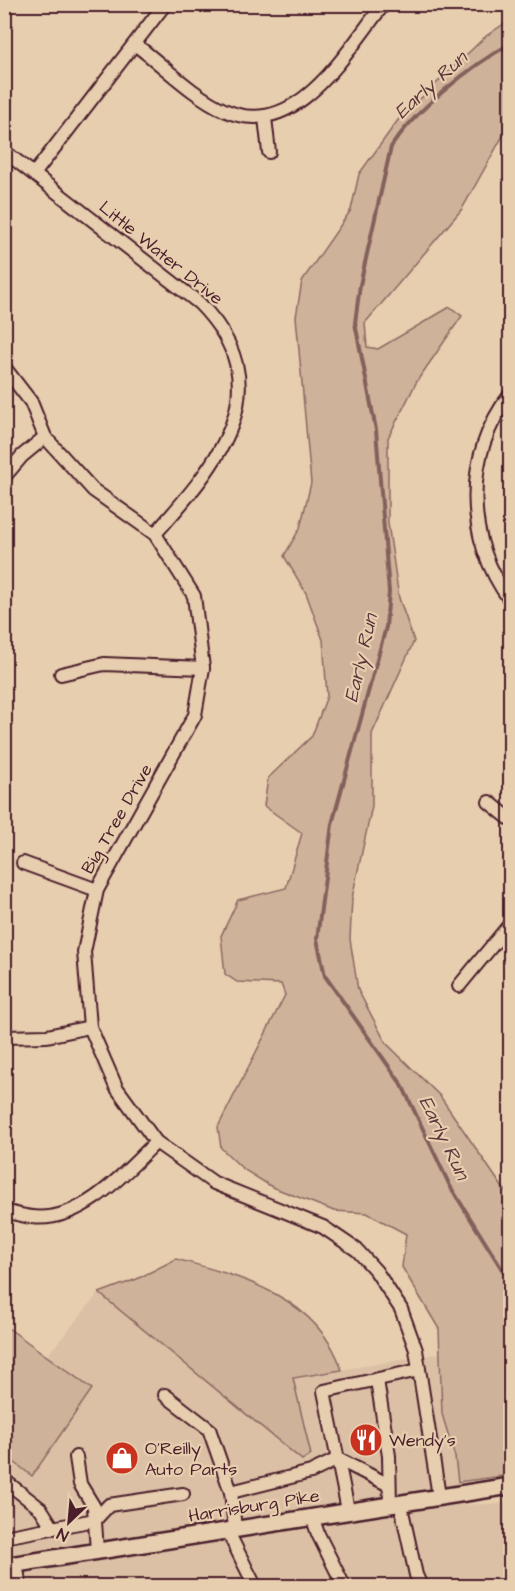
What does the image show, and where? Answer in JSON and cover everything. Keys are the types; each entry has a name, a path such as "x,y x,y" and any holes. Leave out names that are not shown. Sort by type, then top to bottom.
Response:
{"main road":[{"name":"Harrisburg Pike","path":"10,1565 510,1486"}],"street":[{"path":"34,174 136,45 165,4"},
{"path":"136,45 206,100 243,116 265,118 302,101 316,88 384,4"},
{"path":"265,118 269,152"},
{"name":"Little Water Drive","path":"4,151 199,303 223,330 231,345 239,380 239,398 228,437 155,534"},
{"name":"Big Tree Drive","path":"4,367 31,402 45,437 93,490 155,534 194,596 203,668 195,715 97,890 84,952 90,1027 116,1087 156,1142 214,1183 323,1227 357,1250 376,1271 401,1309 410,1331 419,1370 439,1496"},
{"path":"510,395 484,443 476,470 475,503 478,530 487,559 510,600"},
{"path":"4,477 22,456 45,437"},
{"path":"61,674 104,664 203,668"},
{"path":"489,802 510,819"},
{"path":"23,863 97,890"},
{"path":"459,986 510,924"},
{"path":"4,1037 46,1036 90,1027"},
{"path":"4,1211 34,1217 52,1215 91,1201 156,1142"},
{"path":"348,1510 324,1391 419,1370"},
{"path":"377,1380 389,1456 389,1485 421,1587"},
{"path":"165,1395 209,1429 231,1492 231,1529 255,1587"},
{"path":"76,1457 80,1484 94,1507 98,1551"},
{"path":"338,1459 389,1485"},
{"path":"231,1492 311,1472 338,1459"},
{"path":"4,1480 42,1509 52,1528"},
{"path":"4,1537 95,1520 109,1505 183,1494"},
{"path":"312,1516 318,1534 344,1587"},
{"path":"10,1565 20,1587"}],"shaded area":[{"path":"510,20 510,123 462,209 365,323 367,347 378,349 450,307 462,316 417,381 388,438 388,523 399,598 414,641 372,734 372,806 352,898 350,939 358,990 386,1043 440,1096 505,1191 510,1186 510,1475 458,1482 455,1457 442,1414 439,1329 402,1267 406,1234 367,1213 334,1211 272,1187 243,1169 221,1148 218,1127 285,995 281,984 237,982 225,974 221,936 238,900 286,888 302,833 264,806 268,778 312,736 327,696 323,640 306,593 284,556 300,528 311,483 296,317 302,281 351,210 359,174 398,120 486,36"},
{"path":"176,1259 227,1274 275,1294 297,1308 315,1324 331,1345 342,1370 293,1378 311,1455 302,1460 99,1293 137,1279"},
{"path":"99,1293 302,1460 311,1455 293,1378 441,1353 442,1414 455,1457 462,1505 510,1503 510,1586 5,1586 4,1455 32,1476 91,1388 46,1357"},
{"path":"4,1325 92,1389 32,1476 5,1455"}],"waterway":[{"name":"Early Run","path":"510,44 445,90 414,118 391,147 360,285 355,323 376,430 389,592 386,627 332,824 317,939 325,976 402,1085 450,1186 510,1282"}],"place":[{"name":"Wendy's","path":"366,1440"},
{"name":"O'Reilly Auto Parts","path":"122,1458"}]}
